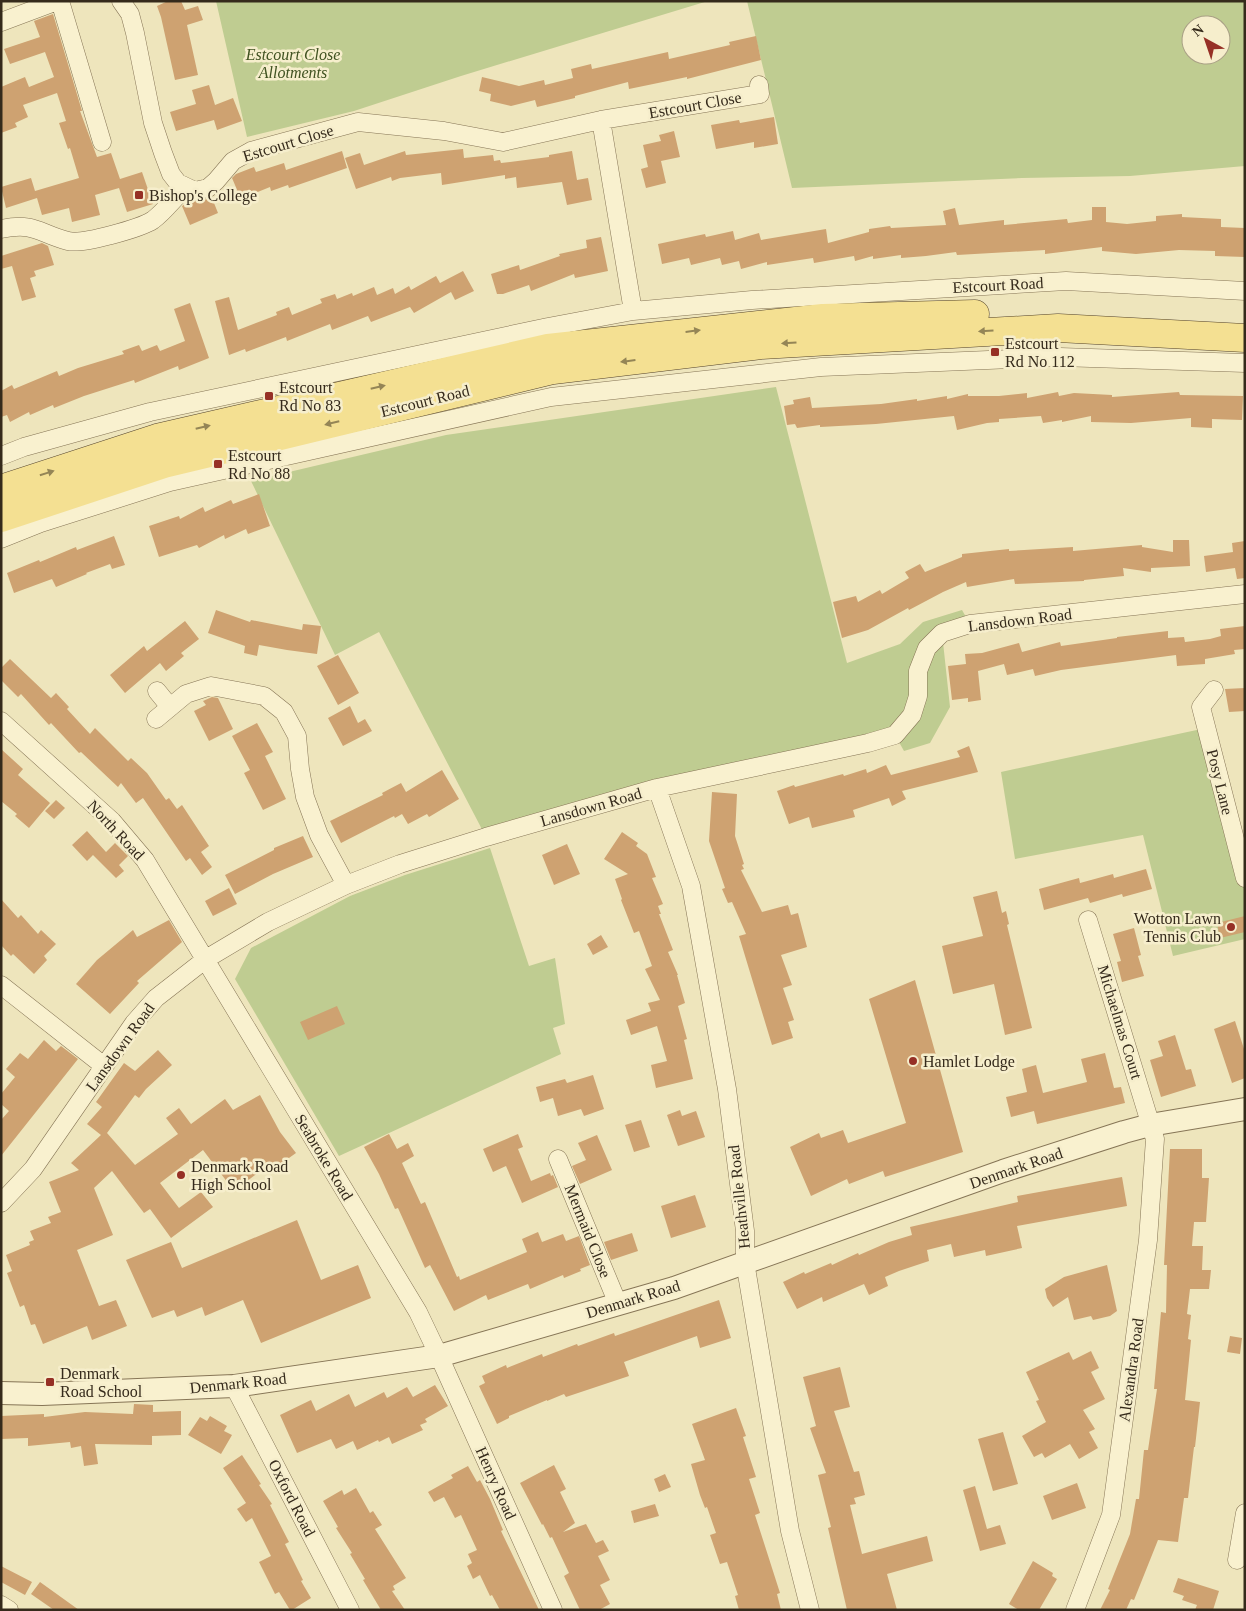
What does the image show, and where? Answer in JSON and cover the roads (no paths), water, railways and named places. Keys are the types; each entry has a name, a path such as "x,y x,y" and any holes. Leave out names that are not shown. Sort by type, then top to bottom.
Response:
{"main road":[{"name":"Estcourt Road","path":"1,489 156,438 548,337 754,312 823,318 1061,312 1245,320"},
{"name":"Estcourt Road","path":"1,518 38,514 164,464 553,370 761,345 1058,328 1245,338"}],"street":[{"path":"1,22 59,1 102,142"},
{"path":"1,229 17,226 29,227 70,242 85,241 141,226 152,220 186,187 178,183 171,174 163,153 149,106 130,14 121,1"},
{"name":"Estcourt Close","path":"186,187 195,191 208,188 233,161 251,151 358,122 444,131 503,142 601,120 760,93"},
{"path":"601,120 633,311"},
{"name":"Estcourt Road","path":"1,456 24,447 150,412 548,337 633,311 754,312 1066,281 1245,291"},
{"path":"822,367 823,340"},
{"name":"Estcourt Road","path":"1,539 38,514 170,482 551,397 822,367 1060,357 1245,363"},
{"name":"Lansdown Road","path":"1,1203 33,1169 134,1023 156,998 206,960 268,922 346,885 400,864 486,837 657,788 868,743 895,735 912,715 918,696 918,671 927,648 942,633 970,624 1245,594"},
{"path":"156,719 186,694 210,686 264,696 284,712 296,736 305,797 310,812 319,835 346,885"},
{"name":"Posy Lane","path":"1214,690 1201,707 1245,878"},
{"path":"157,691 170,707"},
{"name":"North Road","path":"1,721 117,828 145,860 206,960"},
{"name":"Heathville Road","path":"657,788 692,886 727,1089 745,1230 745,1262 790,1530 810,1610"},
{"name":"Michaelmas Court","path":"1088,920 1150,1125"},
{"name":"Seabroke Road","path":"206,960 418,1312 439,1356"},
{"path":"1,985 104,1066"},
{"name":"Denmark Road","path":"1,1393 42,1394 234,1386 439,1356 674,1288 1003,1171 1150,1125 1245,1109"},
{"name":"Alexandra Road","path":"1075,1610 1111,1514 1148,1240 1155,1139 1150,1125"},
{"name":"Mermaid Close","path":"558,1159 618,1304"},
{"name":"Henry Road","path":"439,1356 553,1610"},
{"name":"Oxford Road","path":"234,1386 350,1610"},
{"path":"1237,1560 1245,1513"},
{"path":"1,1605 9,1610"}],"place":[{"name":"Bishop's College","path":"139,195"},
{"name":"Estcourt Rd No 112","path":"995,352"},
{"name":"Estcourt Rd No 83","path":"269,396"},
{"name":"Estcourt Rd No 88","path":"218,464"},
{"name":"Wotton Lawn Tennis Club","path":"1231,927"},
{"name":"Hamlet Lodge","path":"913,1061"},
{"name":"Denmark Road High School","path":"181,1175"},
{"name":"Denmark Road School","path":"50,1382"}],"park label":[{"name":"Estcourt Close Allotments","path":"293,63"}]}
